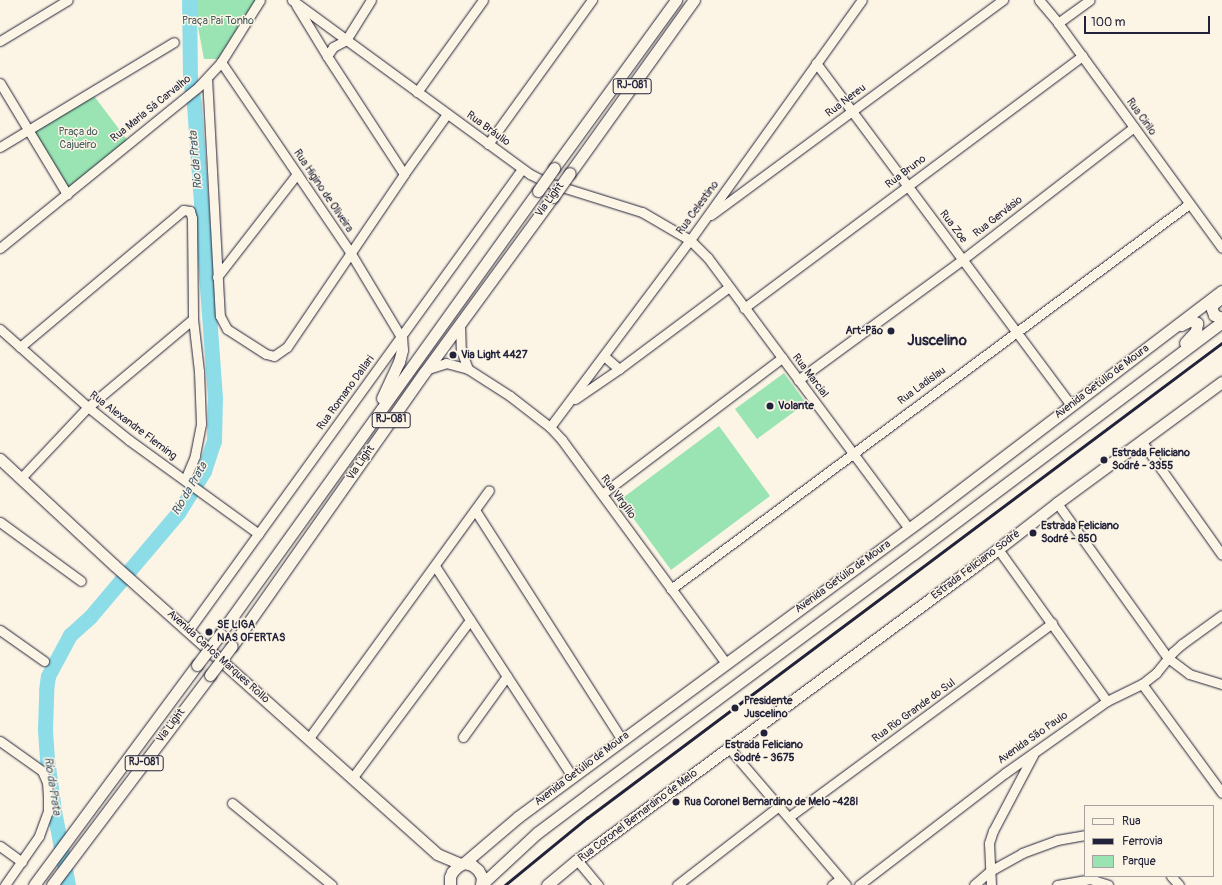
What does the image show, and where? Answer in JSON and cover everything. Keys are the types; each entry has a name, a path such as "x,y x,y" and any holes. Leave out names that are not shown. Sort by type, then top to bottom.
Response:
{"main road":[{"name":"Via Light","path":"36,882 220,634 371,422 676,0"},
{"name":"Via Light","path":"52,885 232,646 428,369 694,0"},
{"name":"Avenida Getúlio de Moura","path":"449,882 453,870 504,828 572,776 909,529 1222,290"},
{"path":"1222,297 1212,305 1214,315 1222,318"},
{"path":"1154,371 1193,335 1196,331 1197,323 1193,320 1189,321 1165,334"},
{"name":"Avenida Getúlio de Moura","path":"481,885 537,833 662,738 913,554 1154,371 1222,322"},
{"path":"371,422 399,362 402,350 401,337"},
{"name":"Estrada Feliciano Sodré","path":"729,748 998,550 1057,503 1222,382"},
{"name":"Avenida Carlos Marques Rollo","path":"0,459 114,565 353,777 437,854 462,864 472,865 478,870 482,877 481,885"},
{"name":"Rua Coronel Bernardino de Melo","path":"547,885 577,860 729,748"},
{"name":"Avenida Carlos Marques Rollo","path":"437,854 449,882"}],"street":[{"path":"0,41 68,0"},
{"name":"Rua Maria Sá Carvalho","path":"0,248 199,86 221,62 260,0"},
{"path":"327,56 333,47 346,40 371,0"},
{"path":"417,92 483,0"},
{"path":"488,144 592,0"},
{"name":"Rua Celestino","path":"550,428 690,240 862,0"},
{"name":"Rua Nereu","path":"704,220 1003,0"},
{"name":"Rua Cirilo","path":"1039,0 1058,23 1222,248"},
{"path":"1058,23 1090,0"},
{"path":"293,1 404,174"},
{"name":"Rua Bráulio","path":"293,1 522,169 546,182 642,212 690,240"},
{"path":"0,147 174,42"},
{"name":"Rua Bruno","path":"744,308 1082,56"},
{"name":"Rua Higino de Oliveira","path":"221,62 350,252 401,337"},
{"name":"Rua Zoe","path":"816,63 1071,405"},
{"path":"207,78 219,308 223,323 227,329 266,354 274,356 287,347 350,252 447,114"},
{"path":"0,83 66,194"},
{"name":"Rua Gervásio","path":"798,380 962,260 1134,127"},
{"name":"Rua Romano Dallari","path":"188,631 522,169"},
{"path":"217,277 297,174"},
{"name":"Rua Ladislau","path":"670,589 852,452 1189,204"},
{"path":"20,347 183,210 190,211 192,218 194,319 199,371 201,424 188,482"},
{"name":"Rua Marcial","path":"690,240 708,258 909,529"},
{"path":"568,403 619,369 729,287"},
{"path":"21,478 88,407 194,319"},
{"path":"460,325 461,350 468,369"},
{"name":"Rua Alexandre Fleming","path":"0,328 88,407 129,440 203,492 259,534"},
{"path":"604,356 619,369"},
{"path":"602,494 782,358"},
{"name":"Rua Virgílio","path":"428,369 446,363 468,369 510,396 550,428 562,440 670,589 726,663"},
{"path":"1142,442 1222,555"},
{"path":"309,738 489,490"},
{"path":"1057,503 1168,658 1189,674 1222,684"},
{"path":"475,510 622,740"},
{"path":"0,522 81,581"},
{"path":"998,550 1107,701"},
{"path":"435,566 572,776"},
{"name":"Avenida São Paulo","path":"859,885 1005,773 1107,701 1142,684 1156,673 1182,644 1222,615"},
{"path":"353,777 470,620"},
{"name":"Rua Rio Grande do Sul","path":"789,817 1052,624"},
{"path":"0,630 44,661"},
{"path":"463,737 507,676"},
{"path":"1142,684 1222,793"},
{"path":"0,741 42,771 47,782 48,811 39,836 5,885"},
{"path":"729,748 843,882 832,885"},
{"path":"991,885 989,843 993,831 1034,753"},
{"path":"232,803 332,885"},
{"path":"677,885 779,806"},
{"path":"974,885 990,871 1022,853 1057,840 1084,836"},
{"path":"0,846 22,862"},
{"path":"577,860 598,885"},
{"path":"1172,877 1179,885"},
{"path":"1058,885 1090,879 1108,885"}],"green space":[{"name":"Praça Pai Tonho","path":"193,0 256,0 218,59 204,59"},
{"name":"Praça do Cajueiro","path":"91,92 128,141 67,192 28,130"},
{"name":"Volante","path":"784,373 806,403 757,439 735,409"},
{"path":"719,426 770,496 671,570 620,500"}],"waterway":[{"name":"Rio da Prata","path":"68,885 54,810 47,759 45,728 48,676 70,635 90,617 178,513 204,471 214,441 215,398 194,104 190,78 189,0"}],"railway":[{"path":"505,885 587,818 1222,343"}],"place":[{"name":"Art-Pão","path":"891,331"},
{"name":"Via Light 4427","path":"453,355"},
{"name":"Volante","path":"770,406"},
{"name":"Estrada Feliciano Sodré - 3355","path":"1104,460"},
{"name":"Estrada Feliciano Sodré - 850","path":"1033,533"},
{"name":"SE LIGA NAS OFERTAS","path":"209,632"},
{"name":"Presidente Juscelino","path":"735,708"},
{"name":"Estrada Feliciano Sodré - 3675","path":"764,733"},
{"name":"Rua Coronel Bernardino de Melo -428I","path":"676,802"}],"district":[{"name":"Juscelino","path":"937,341"}]}
